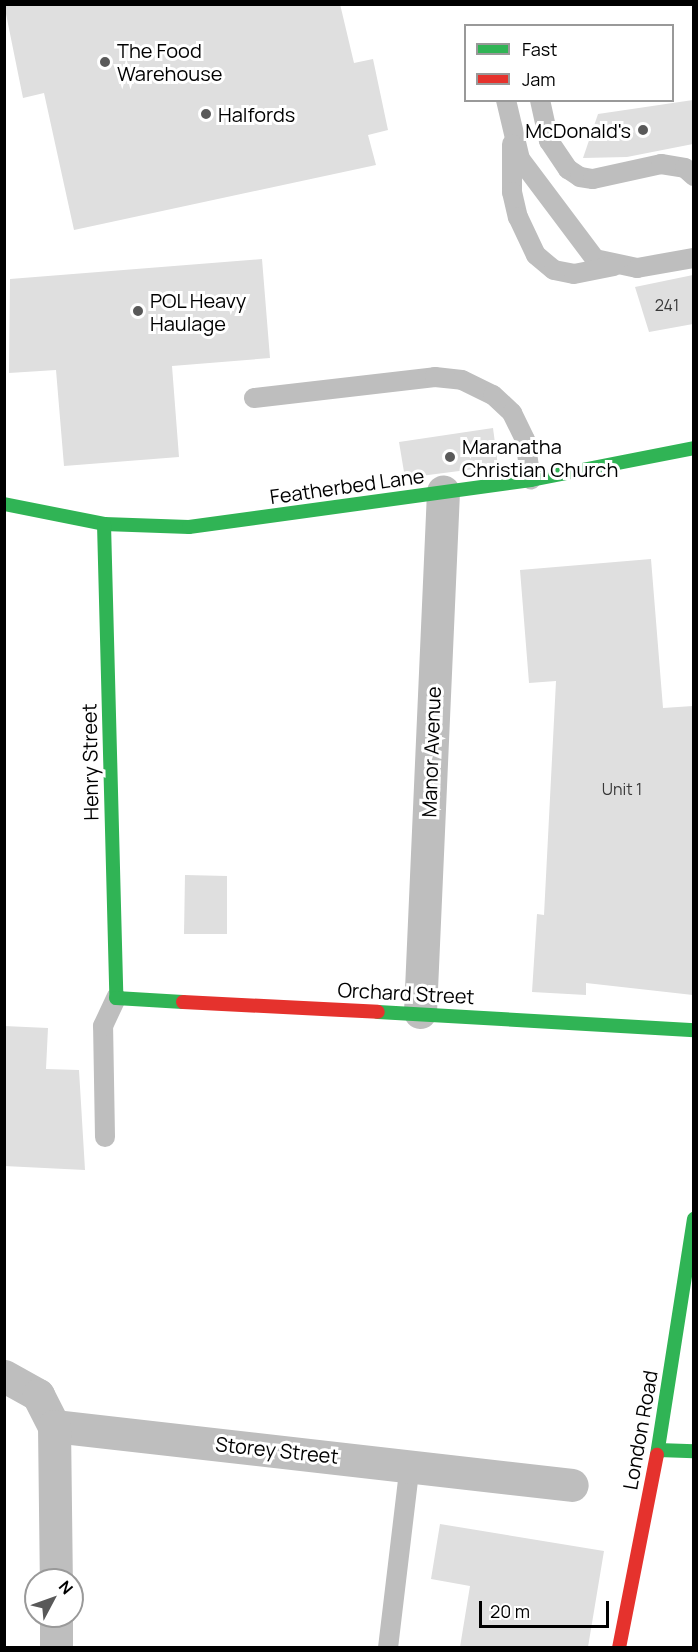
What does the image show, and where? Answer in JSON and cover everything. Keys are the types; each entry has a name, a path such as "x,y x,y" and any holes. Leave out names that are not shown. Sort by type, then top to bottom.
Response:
{"street":[{"name":"Featherbed Lane","path":"4,504 104,524 151,528 208,525 531,480 693,448"},
{"name":"Manor Avenue","path":"420,1012 443,492"},
{"name":"Henry Street","path":"104,524 116,998"},
{"name":"Orchard Street","path":"116,998 420,1012 693,1030"},
{"name":"London Road","path":"620,1647 658,1450 693,1219"},
{"path":"4,1376 38,1395 54,1426 56,1568"},
{"name":"Storey Street","path":"54,1426 410,1464 572,1485"},
{"path":"658,1450 693,1451"},
{"path":"56,1628 56,1647"}],"lane":[{"path":"506,102 520,159 562,213 584,249 594,259 614,266 637,268 693,258"},
{"path":"540,102 549,141 568,169 580,177 593,179 661,164 685,168 693,176"},
{"path":"512,133 512,192 518,217 537,255 554,270 574,274 614,266"},
{"path":"254,399 435,377 462,380 493,396 512,413 525,440 531,480"},
{"path":"105,1137 103,1026 116,998"},
{"path":"388,1647 410,1464"}],"building":[{"name":"Halfords","path":"4,4 340,4 354,63 373,59 388,130 368,135 376,165 74,230 44,93 23,98"},
{"name":"McDonald's","path":"693,100 693,144 627,157 583,158 598,114"},
{"name":"POL Heavy Haulage","path":"262,259 270,358 172,366 179,457 64,466 56,370 9,373 10,279"},
{"path":"693,275 693,324 649,332 635,287"},
{"name":"Maranatha Christian Church","path":"493,428 498,466 405,478 399,442"},
{"path":"651,559 663,708 693,706 693,995 586,983 586,995 532,992 537,914 544,915 556,681 529,683 520,570"},
{"path":"185,875 227,876 227,934 184,934"},
{"path":"4,1026 48,1028 46,1069 79,1070 85,1170 4,1166"},
{"path":"440,1524 604,1551 588,1647 460,1647 470,1586 431,1579"}],"traffic: fast":[{"path":"4,504 104,524 189,527 531,480 694,448"},
{"path":"104,524 116,998 183,1002"},
{"path":"378,1012 694,1030"},
{"path":"657,1455 694,1219"},
{"path":"658,1450 694,1451"}],"traffic: jam":[{"path":"183,1002 378,1012"},
{"path":"619,1648 657,1455"}],"place":[{"name":"The Food Warehouse","path":"105,62"},
{"name":"Halfords","path":"206,114"},
{"name":"McDonald's","path":"643,130"},
{"name":"POL Heavy Haulage","path":"138,311"},
{"name":"Maranatha Christian Church","path":"450,457"}]}
